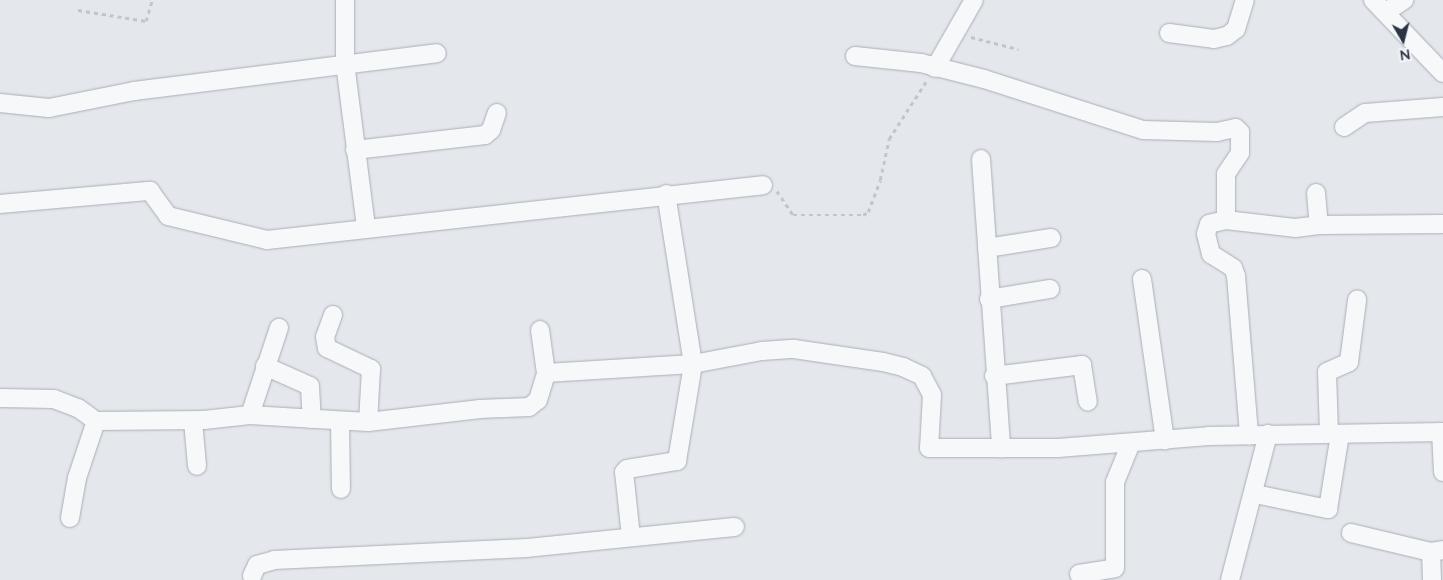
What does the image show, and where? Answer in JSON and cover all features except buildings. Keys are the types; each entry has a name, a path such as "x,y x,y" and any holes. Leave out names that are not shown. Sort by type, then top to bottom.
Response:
{"street":[{"path":"345,0 345,63 366,227"},
{"path":"935,68 957,34 974,0"},
{"path":"1169,33 1214,39 1228,36 1236,29 1245,0"},
{"path":"1404,0 1380,6 1443,73"},
{"path":"0,103 49,108 134,91 438,52"},
{"path":"855,56 910,60 1010,87 1143,130 1217,132 1236,128 1240,132 1240,153 1226,174 1226,220"},
{"path":"1344,127 1365,114 1443,107"},
{"path":"355,150 485,135 491,130 497,113"},
{"path":"981,159 994,376 1001,448"},
{"path":"0,204 150,191 168,216 259,239 764,185"},
{"path":"1316,193 1319,225"},
{"path":"631,537 624,472 627,468 676,461 694,364 666,194"},
{"path":"1250,435 1236,276 1233,268 1211,254 1207,240 1208,225 1226,220 1295,228 1319,225 1443,224"},
{"path":"987,248 1051,238"},
{"path":"1142,279 1165,440"},
{"path":"989,300 1050,289"},
{"path":"1255,494 1328,508 1334,433 1327,372 1350,362 1357,300"},
{"path":"333,315 325,337 326,348 370,369 368,422"},
{"path":"250,415 279,328"},
{"path":"0,398 54,399 78,408 96,421 193,421 250,415 368,422 480,409 530,407 538,400 546,373 540,330"},
{"path":"546,373 694,364 762,351 794,349 903,367 922,376 929,384 933,407 929,448 1001,448 1131,443 1268,434 1442,432 1443,472"},
{"path":"994,376 1082,365 1088,402"},
{"path":"265,366 308,384 312,419"},
{"path":"70,518 76,478 96,421"},
{"path":"193,421 197,466"},
{"path":"340,421 341,490"},
{"path":"1230,580 1255,494 1268,434"},
{"path":"1079,574 1115,568 1116,482 1131,443"},
{"path":"252,576 257,565 274,560 475,552 735,527"},
{"path":"1351,533 1437,551 1432,580"}],"path":[{"path":"78,10 146,21 152,0"},
{"path":"957,34 1018,49"},
{"path":"764,185 775,188 793,216 863,215 868,212 880,180 889,139 935,68"}]}
